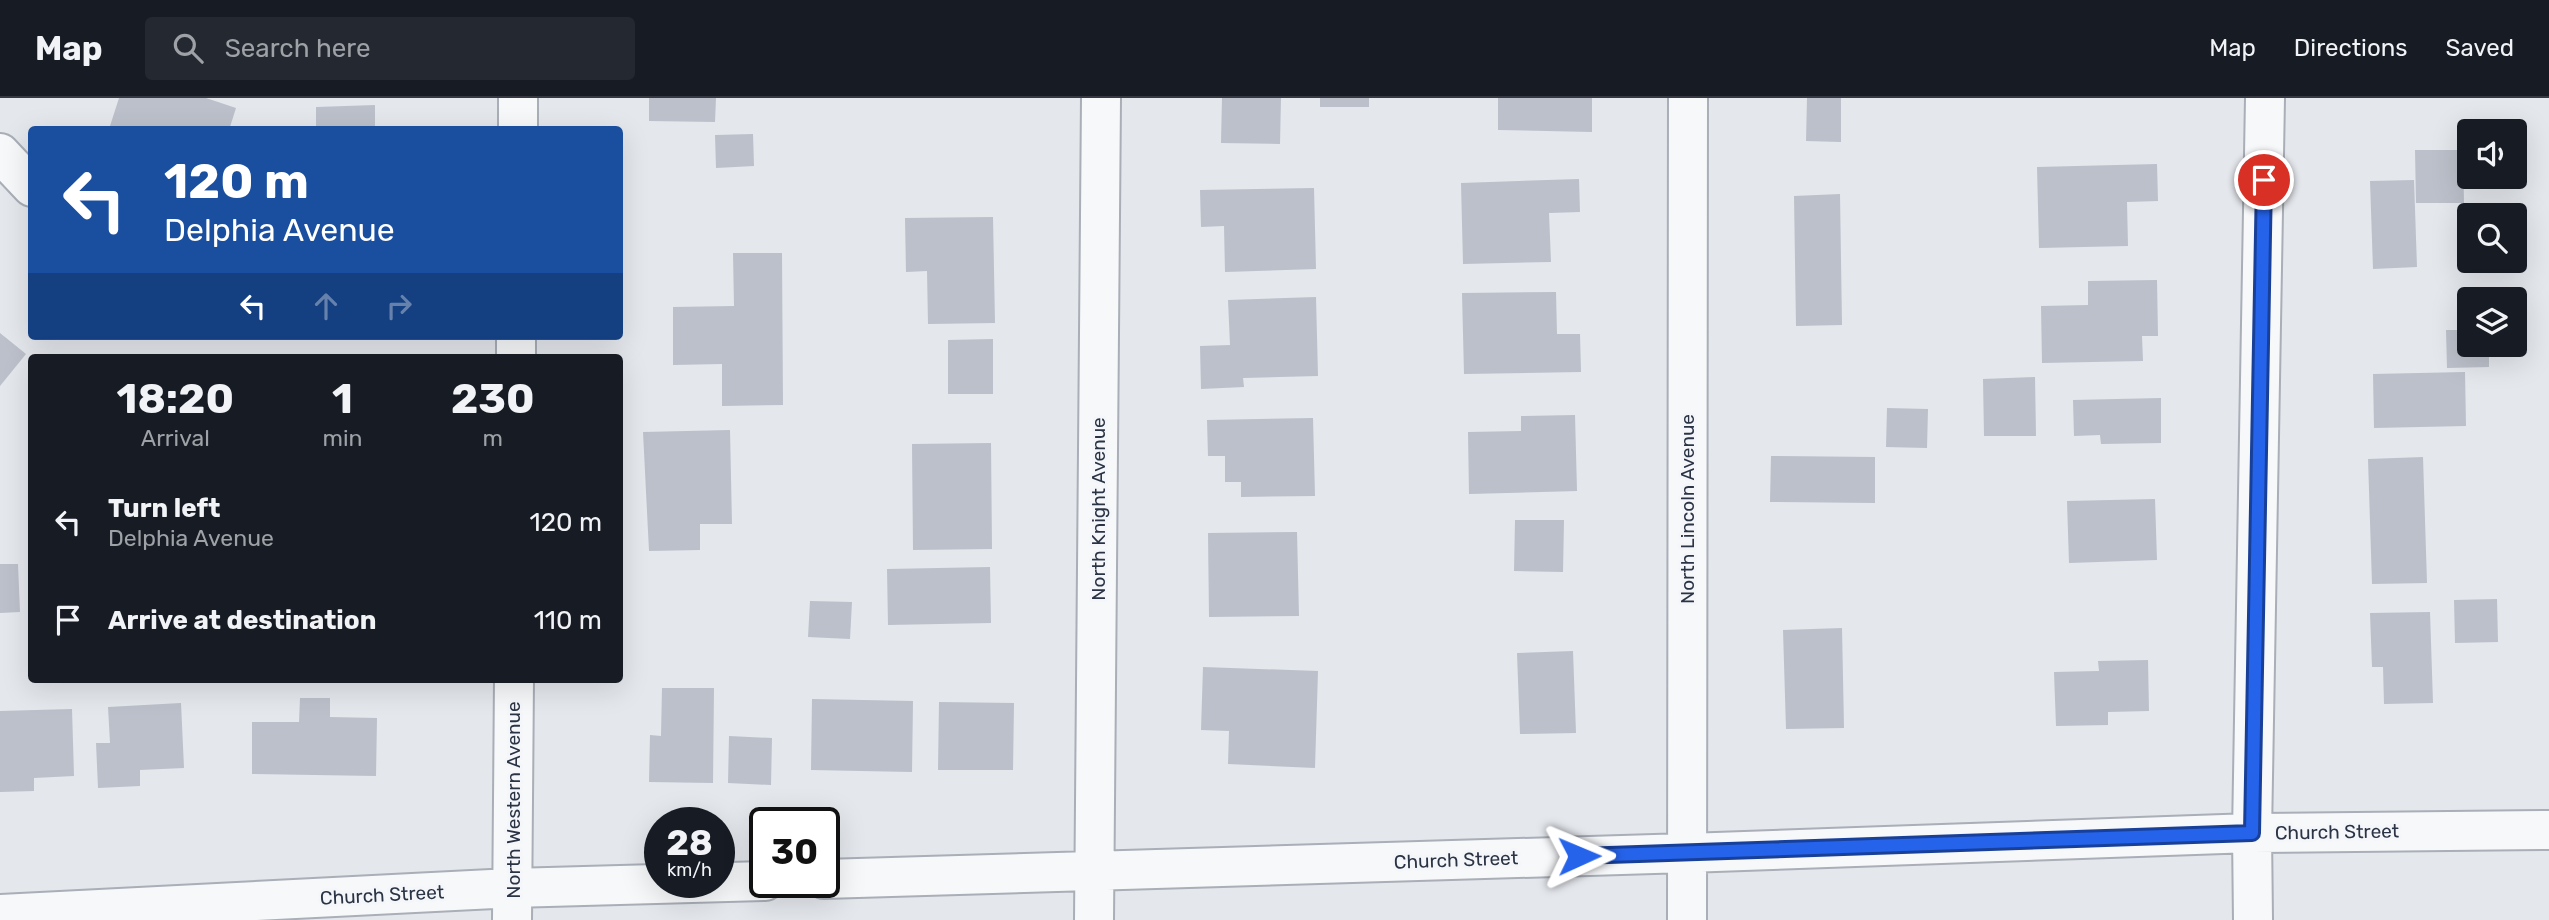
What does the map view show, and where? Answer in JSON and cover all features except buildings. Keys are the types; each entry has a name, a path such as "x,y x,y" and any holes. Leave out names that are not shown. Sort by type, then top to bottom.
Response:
{"street":[{"path":"518,98 518,126"},
{"name":"North Knight Avenue","path":"1094,920 1101,98"},
{"name":"North Lincoln Avenue","path":"1687,920 1688,98"},
{"path":"2253,920 2252,833 2265,98"},
{"path":"0,153 28,183"},
{"name":"North Western Avenue","path":"512,904 514,683"},
{"name":"Church Street","path":"840,879 2252,833 2549,830"},
{"name":"Church Street","path":"0,914 512,904 749,882"}],"route":[{"path":"1579,856 2252,833 2264,180"}]}
